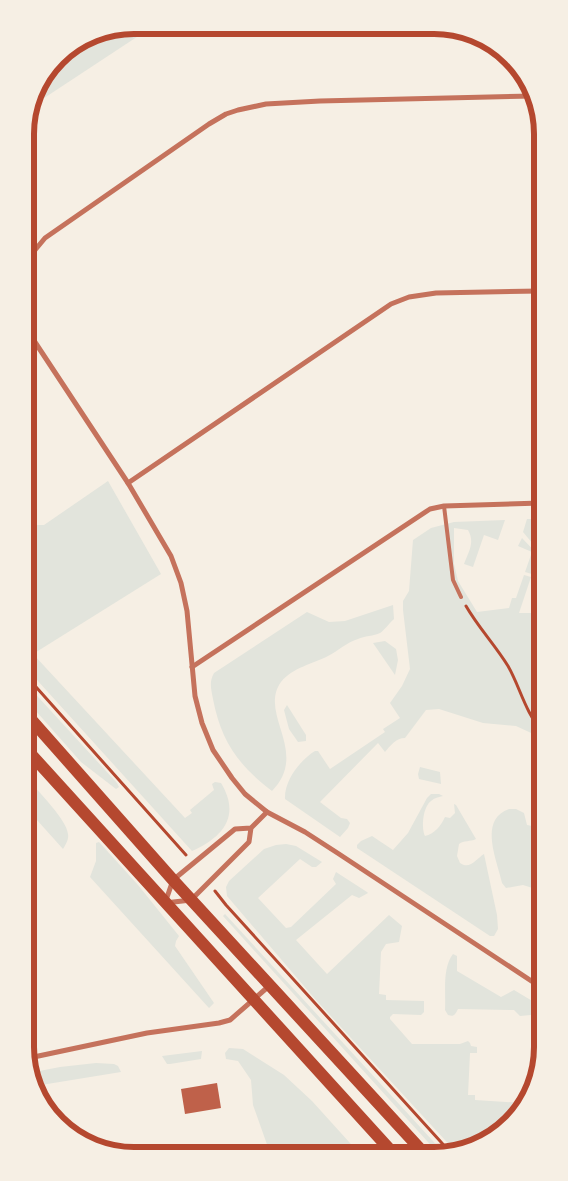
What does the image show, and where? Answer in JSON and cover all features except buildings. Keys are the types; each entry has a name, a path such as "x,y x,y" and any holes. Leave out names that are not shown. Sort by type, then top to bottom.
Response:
{"main road":[{"path":"34,723 191,900 418,1147"},
{"path":"34,758 388,1147"}],"street":[{"path":"34,252 45,238 226,114 266,104 527,96"},
{"path":"128,484 391,304 410,297 436,293 534,291"},
{"path":"34,342 128,484 170,556 181,583 187,610 195,696 202,723 213,750 232,778 245,794 267,812 339,854 534,983"},
{"path":"192,667 430,509 444,506 534,503"},
{"path":"251,828 235,829 173,880 166,903 191,900 249,842 251,828 267,812"},
{"path":"35,1057 147,1033 230,1020 270,984"}],"lane":[{"path":"444,506 453,580 461,597"}],"path":[{"path":"461,597 472,616 509,667 534,722"},
{"path":"34,685 184,852"},
{"path":"221,897 226,905 445,1146"}],"shaded area":[{"path":"141,34 39,101 54,73 73,54 96,41 108,37"},
{"path":"108,481 161,574 34,653 34,525 44,525"},
{"path":"527,519 534,519 534,544 523,532"},
{"path":"505,520 498,540 484,535 473,567 464,564 471,543 470,534 468,530 454,528 454,564 458,581 477,612 509,608 512,598 516,598 524,575 531,577 519,613 534,613 534,734 516,726 483,723 439,709 426,710 405,738 396,741 385,752 378,743 320,802 341,818 347,819 350,823 340,837 285,799 287,785 299,765 315,751 318,751 330,769 385,732 383,729 400,718 390,703 402,686 410,669 403,601 409,591 413,540 431,528 454,522"},
{"path":"522,538 534,551 534,570 532,574 525,572 532,552 518,546"},
{"path":"393,605 394,619 380,633 350,642 328,656 297,669 281,682 276,694 275,707 285,748 286,762 282,776 272,791 240,762 226,740 216,714 212,692 212,676 307,612 329,622 345,621"},
{"path":"385,641 396,649 398,660 395,675 373,643"},
{"path":"34,655 185,818 192,813 190,810 214,790 212,784 215,782 221,783 227,795 229,806 226,824 212,839 192,851 34,677"},
{"path":"34,693 119,787 116,789 81,762 34,709"},
{"path":"287,705 306,735 306,741 298,742 289,729 284,710"},
{"path":"420,767 440,772 441,784 419,779"},
{"path":"34,787 63,821 68,838 63,849 34,817"},
{"path":"431,794 443,796 432,800 426,808 423,823 425,836 437,829 445,817 450,818 455,813 454,804 476,839 459,844 457,856 460,863 470,865 484,854 497,915 498,929 494,936 490,936 357,848 361,841 372,836 393,850 408,833"},
{"path":"509,809 516,809 524,813 527,825 534,826 534,888 523,885 506,888 502,883 492,841 494,822 500,814"},
{"path":"99,842 138,885 179,936 175,946 214,1003 209,1008 90,877 96,861 96,843"},
{"path":"276,845 296,846 322,862 316,867 312,867 300,859 258,898 286,928 291,927 336,884 333,879 336,872 368,893 359,898 352,895 296,940 327,974 389,915 402,926 399,942 386,944 381,952 379,994 386,995 386,1000 424,1001 424,1012 421,1015 393,1014 390,1017 412,1044 460,1044 468,1041 471,1046 477,1047 477,1053 470,1053 468,1095 475,1095 475,1100 517,1103 490,1130 472,1140 450,1146 315,999 227,896 226,887 229,881 264,849"},
{"path":"225,914 438,1147 432,1147 223,916"},
{"path":"453,954 457,956 457,971 501,997 514,990 534,1002 534,1013 520,1016 514,1010 458,1009 454,1015 448,1015 445,1010 445,981 447,966"},
{"path":"229,1048 243,1049 284,1075 312,1101 354,1147 268,1147 253,1105 251,1080 238,1061 226,1059 225,1053"},
{"path":"202,1051 201,1059 170,1064 167,1064 162,1056"},
{"path":"96,1063 114,1064 118,1066 121,1072 41,1085 37,1071"}]}
